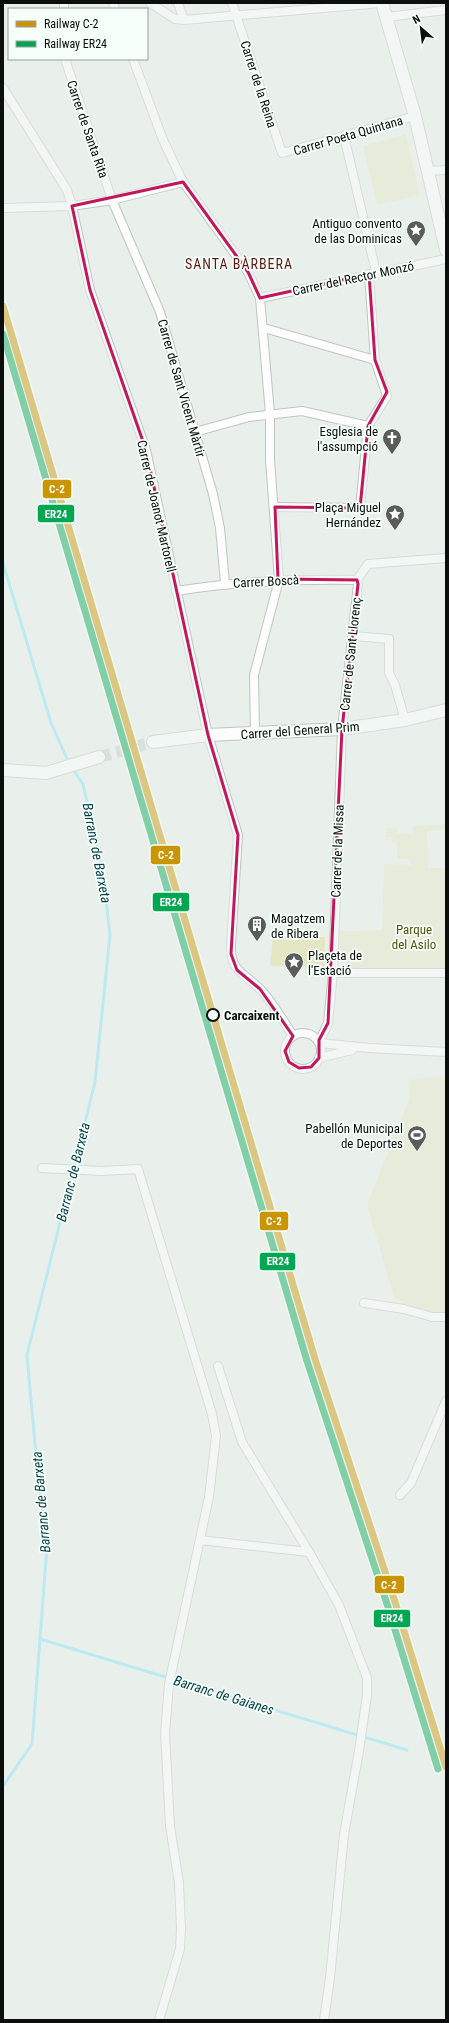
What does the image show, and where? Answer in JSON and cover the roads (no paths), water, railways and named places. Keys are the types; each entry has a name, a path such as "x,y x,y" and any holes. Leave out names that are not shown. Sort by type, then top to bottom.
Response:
{"street":[{"path":"150,3 175,19 184,20 381,3 415,116 446,250"},
{"path":"178,3 184,20"},
{"name":"Carrer de la Reina","path":"232,3 282,153"},
{"path":"386,17 446,10"},
{"name":"Carrer de Santa Rita","path":"65,60 112,200"},
{"path":"133,60 162,140 183,182 248,272 260,298 264,328 270,414 270,460 275,507 278,580 254,675 255,734"},
{"name":"Carrer de Joanot Martorell","path":"3,88 67,190 72,206 90,290 146,450 208,735 238,835 230,954 237,970 260,989 293,1036"},
{"name":"Carrer Poeta Quintana","path":"282,153 415,116"},
{"path":"275,507 360,508 368,426 387,396 375,360 373,273 344,136"},
{"path":"428,171 446,170"},
{"path":"3,208 72,206 112,200 183,182"},
{"name":"Carrer de Sant Vicent Màrtir","path":"112,200 160,312 213,494 220,528 225,583"},
{"name":"Carrer del Rector Monzó","path":"260,298 373,273 446,259"},
{"path":"264,328 375,360"},
{"path":"195,432 249,417 302,411 312,412 368,426"},
{"path":"357,580 368,564 402,560 446,558"},
{"name":"Carrer Boscà","path":"176,590 225,583 278,580 357,580"},
{"name":"Carrer de Sant Llorenç","path":"342,729 353,636 358,584 357,580"},
{"path":"353,636 389,639 389,673 395,684 405,720"},
{"name":"Carrer del General Prim","path":"153,742 208,735 342,729 405,720 446,710"},
{"name":"Carrer de la Missa","path":"319,1042 328,1023 333,974 342,729"},
{"path":"3,770 46,773 99,757"},
{"path":"333,974 446,973"},
{"path":"319,1042 321,1048 319,1058 311,1067 305,1069 293,1066 289,1062 285,1051 288,1040 298,1034 309,1034 319,1042 369,1048 446,1052"},
{"path":"319,1058 349,1050 369,1048"},
{"path":"42,1168 102,1170 138,1169 212,1414 216,1436 208,1496 200,1540 169,1684 165,1733 170,1826 182,1928 180,1948 160,2020"},
{"path":"364,1302 432,1317 446,1317"},
{"path":"218,1366 242,1442 309,1552 339,1605 368,1678 359,1751 344,1834 331,1970 324,2020"},
{"path":"400,1495 411,1483 446,1401"},
{"path":"200,1540 309,1552"}],"waterway":[{"name":"Barranc de Barxeta","path":"3,563 51,723 69,763"},
{"name":"Barranc de Barxeta","path":"3,1786 32,1744 47,1547 35,1444 27,1355 95,1082 110,935 103,873 83,784 72,768"},
{"name":"Barranc de Gaianes","path":"40,1639 407,1750"}],"tunnel":[{"path":"99,757 153,742"}],"rail line":[{"name":"C-2","path":"3,306 315,1359 396,1605 446,1767"},
{"name":"ER24","path":"3,334 307,1361 388,1607 438,1769"}],"place":[{"name":"Antiguo convento de las Dominicas","path":"416,247"},
{"name":"Esglesia de l'assumpció","path":"392,455"},
{"name":"Plaça Miguel Hernández","path":"395,531"},
{"name":"Magatzem de Ribera","path":"257,942"},
{"name":"Plaçeta de l'Estació","path":"294,979"},
{"name":"Carcaixent","path":"213,1015"},
{"name":"Pabellón Municipal de Deportes","path":"417,1152"}],"district":[{"name":"SANTA BÀRBERA","path":"239,264"}],"park label":[{"name":"Parque del Asilo","path":"414,936"}]}
